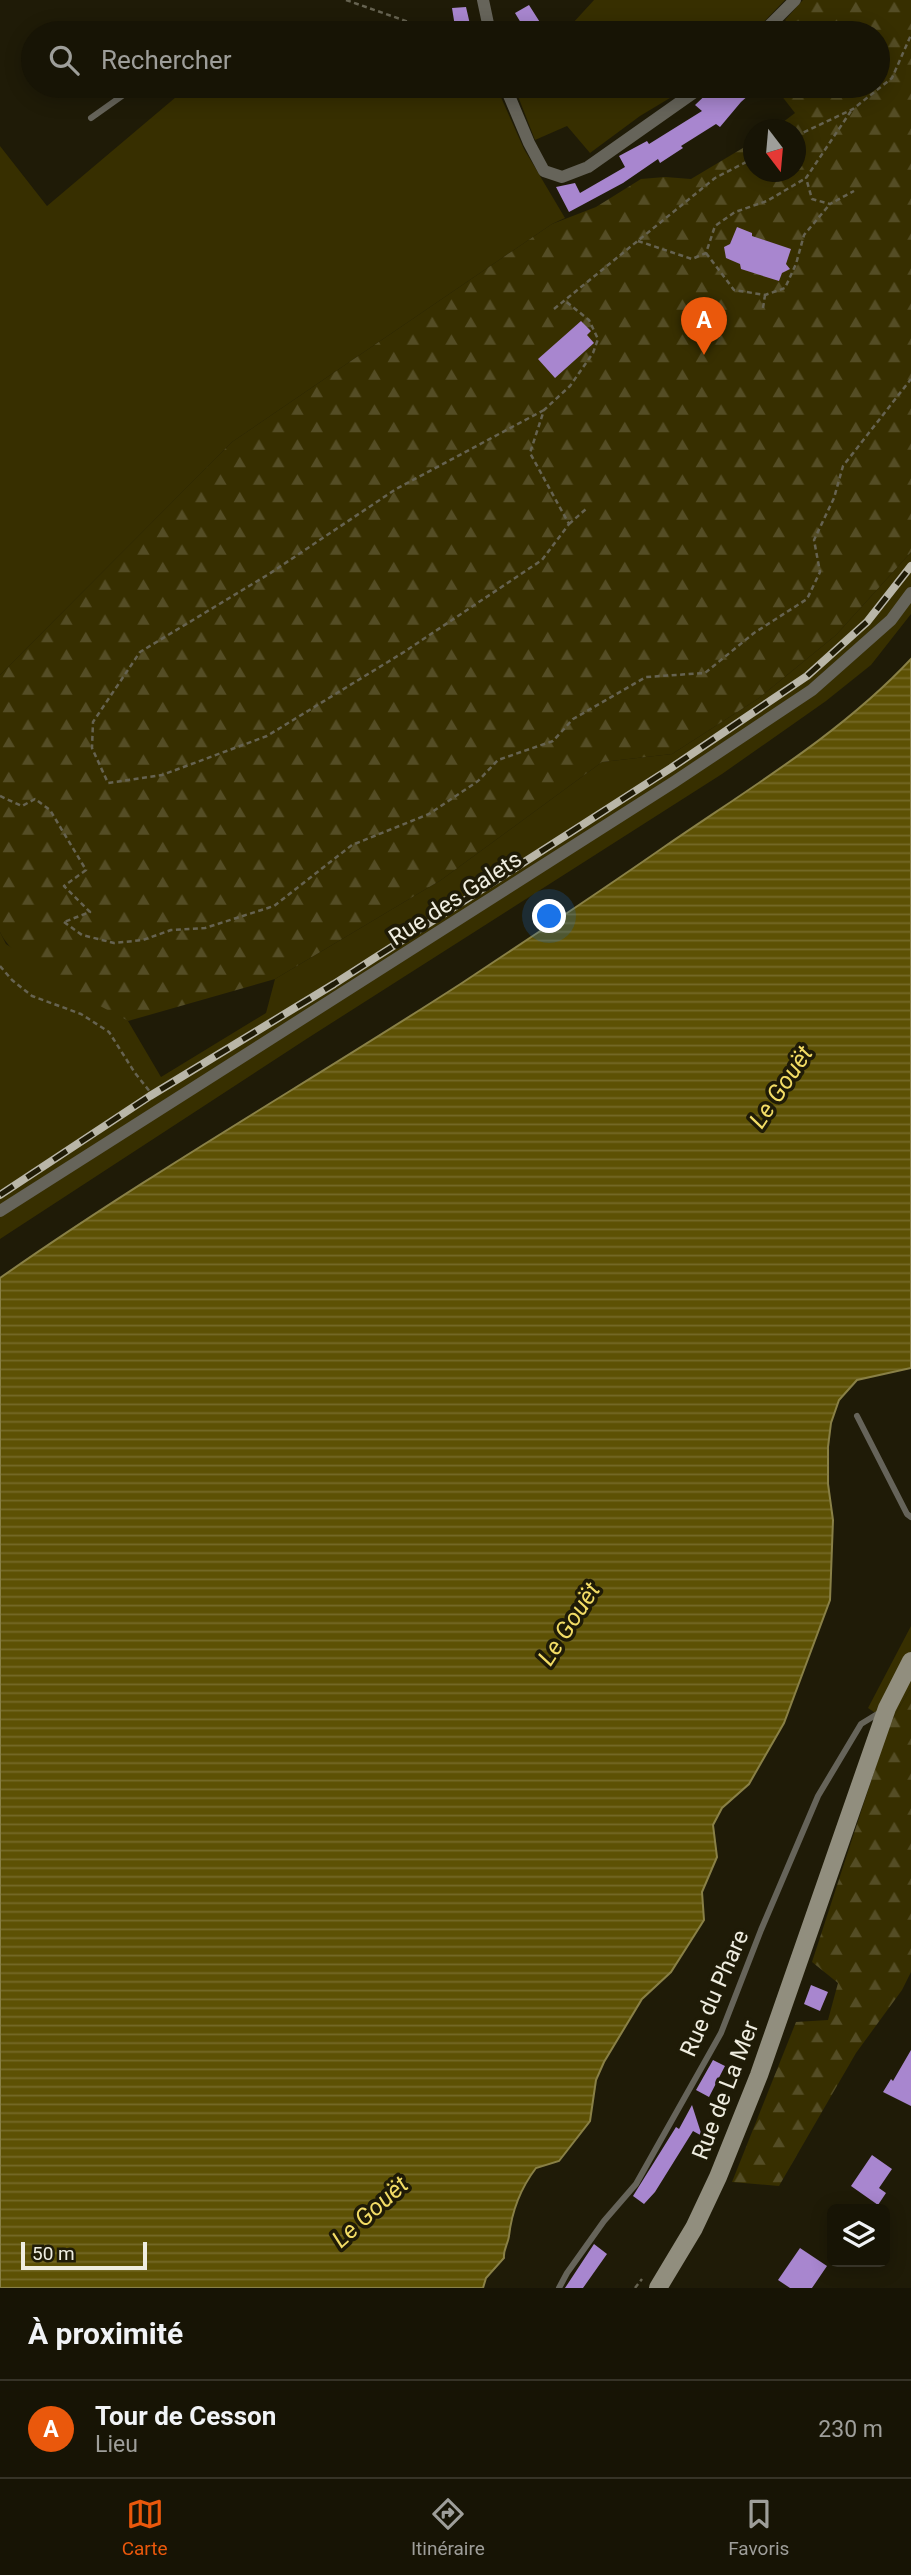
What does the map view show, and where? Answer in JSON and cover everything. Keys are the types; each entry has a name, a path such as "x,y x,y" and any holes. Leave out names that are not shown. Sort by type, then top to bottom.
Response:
{"street":[{"path":"483,0 487,21"},
{"path":"774,21 795,0"},
{"path":"510,98 544,171 562,177 587,167 685,98"},
{"name":"Rue des Galets","path":"0,1211 674,782 812,690 891,620 911,593"},
{"name":"Rue de La Mer","path":"658,2288 694,2228 718,2177 759,2075 887,1708 911,1661"}],"lane":[{"path":"91,118 119,98"},
{"path":"857,1416 906,1514 911,1517"},
{"name":"Rue du Phare","path":"559,2288 566,2273 604,2221 636,2184 721,2033 818,1796 862,1724 887,1708"}],"path":[{"path":"346,0 406,21"},
{"path":"890,80 911,35"},
{"path":"806,131 853,109 867,98"},
{"path":"830,204 812,199 806,178 853,109"},
{"path":"554,309 715,178 743,164"},
{"path":"637,241 692,259 706,253 715,226 735,212 767,201 799,182"},
{"path":"706,253 734,290 765,295 785,288 796,264 804,235 830,204 854,191"},
{"path":"763,308 765,295"},
{"path":"564,300 589,320 598,339 593,353 570,386 544,410 396,489 269,574 140,652 93,722 92,748 108,783 162,775 267,736 404,652 542,560 569,524 586,509"},
{"path":"0,796 22,806 35,799 50,810 86,870 64,886 90,912 64,922 82,935 114,943 143,940 170,930 205,928 274,906 352,845 429,814 478,780 498,760 554,741 573,719 646,677 705,673 754,633 807,599 820,572 814,540 834,498 843,466 911,379"},
{"path":"544,410 530,453 569,524"},
{"path":"0,966 12,980 33,996 81,1014 109,1032 135,1073 163,1109"}],"green space":[{"path":"594,0 785,0 765,21 575,21"},
{"path":"803,0 911,0 911,552 836,635 759,698 672,754 602,762 441,880 275,979 128,1021 57,982 22,958 0,932 0,675 232,442 552,224 596,207 641,179 691,179 743,148 743,182 806,182 806,119 787,119 795,113 783,98 890,98 890,21 786,21"},
{"path":"175,98 501,98 524,149 565,218 552,224 232,442 0,675 0,146 47,206"},
{"path":"519,98 670,98 640,116 590,153 567,126 535,140"},
{"path":"911,552 911,614 871,665 826,701 722,774 308,1038 0,1239 0,932 6,944 128,1021 161,1077 266,1013 275,979 441,880 602,762 672,754 759,698 836,635"},
{"path":"911,1626 911,1688 890,1723 868,1708"},
{"path":"911,1688 911,1972 902,1990 856,2053 779,2186 732,2182 796,2022 828,2020 838,1983 812,1962 890,1723"}],"water":[{"name":"Le Gouët","path":"911,659 911,1368 857,1380 839,1400 831,1423 828,1447 828,1484 833,1520 830,1600 784,1723 749,1784 722,1808 713,1825 717,1857 702,1892 704,1920 671,1972 642,1999 604,2062 596,2080 590,2121 559,2161 536,2168 525,2184 510,2226 504,2258 486,2278 483,2288 0,2288 0,1278 172,1165 462,983 761,782 855,712"}],"building":[{"path":"529,5 539,21 520,21 515,13"},
{"path":"466,7 469,21 454,21 452,8"},
{"path":"702,98 746,98 720,127 716,124 660,163 658,159 623,183 569,212 556,187 575,183 580,193 625,167 619,156 647,141 649,144 702,111 695,105"},
{"path":"737,227 752,233 752,236 791,249 786,264 790,269 782,273 779,281 741,269 740,264 726,258 724,247 730,244"},
{"path":"581,321 591,331 587,335 594,343 555,378 538,359"},
{"path":"811,1985 828,1992 820,2011 804,2004"},
{"path":"911,2050 911,2106 883,2092 891,2079 893,2081"},
{"path":"713,2060 725,2066 709,2097 696,2090"},
{"path":"692,2105 702,2136 693,2131 655,2192 644,2204 633,2196 676,2127 679,2129"},
{"path":"872,2155 892,2169 879,2188 886,2193 879,2204 851,2186"},
{"path":"594,2244 607,2254 583,2288 565,2288"},
{"path":"800,2248 827,2266 812,2288 790,2288 778,2280"}],"railway":[{"path":"0,1195 150,1096 334,984 671,768 807,676 867,622 911,566"}],"place":[{"name":"Tour de Cesson","path":"704,355"}]}
